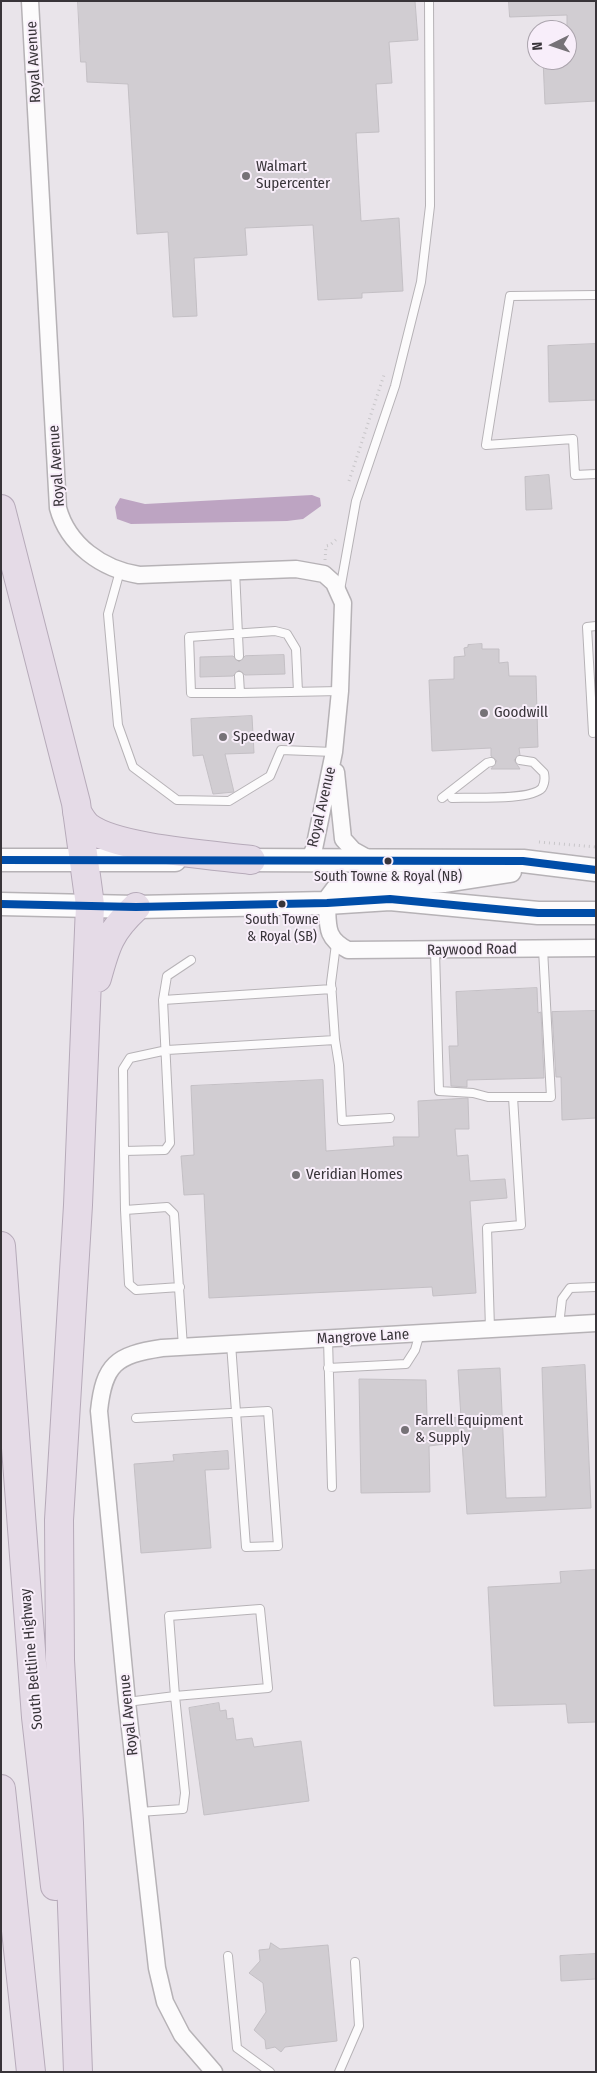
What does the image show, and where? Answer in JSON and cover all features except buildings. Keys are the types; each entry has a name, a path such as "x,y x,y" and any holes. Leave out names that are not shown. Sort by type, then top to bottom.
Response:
{"highway":[{"path":"1,509 77,812 90,905 78,1205 59,1520 60,1660 69,1823 77,2072"},
{"path":"77,812 84,824 105,836 163,849 250,860"},
{"path":"85,1018 106,948 119,923 136,907"},
{"name":"South Beltline Highway","path":"1,1246 36,1717 77,2072"},
{"path":"1,1789 31,2072"},
{"path":"1,1869 22,1984"}],"street":[{"name":"Royal Avenue","path":"30,1 58,508 62,523 72,537 105,566 139,575 296,569 324,574"},
{"path":"324,574 340,592"},
{"name":"Royal Avenue","path":"308,861 314,849 334,752 343,640 343,603 340,592"},
{"name":"Royal Avenue","path":"334,752 343,838 352,850 372,861"},
{"path":"1,860 523,861 596,870"},
{"path":"342,947 328,931 327,903 336,891 346,884 445,881 545,863"},
{"path":"1,904 136,907 327,903 390,899 538,913 596,913"},
{"name":"Raywood Road","path":"342,947 435,951 596,948"},
{"name":"Mangrove Lane","path":"131,1354 153,1349 183,1347 596,1324"},
{"name":"Royal Avenue","path":"131,1354 121,1359 109,1371 102,1385 99,1411 127,1702 158,1968 165,2002 182,2035 214,2072"}],"lane":[{"path":"340,592 356,501 395,386 421,282 430,206 429,1"},
{"path":"596,294 510,296 486,445 574,439 575,475 596,474"},
{"path":"120,571 108,614 118,725 133,767 177,800 229,801 270,776 281,750 334,752"},
{"path":"235,571 239,656"},
{"path":"593,733 587,627 596,626"},
{"path":"298,692 296,648 287,634 275,631 189,636 191,693 240,693 298,692 340,691"},
{"path":"240,676 240,693"},
{"path":"452,798 524,796 537,791 544,784 544,773 533,762 520,760"},
{"path":"442,798 487,762 491,762"},
{"path":"342,947 332,989 342,1121 390,1118"},
{"path":"435,951 438,1091 473,1093 488,1097 551,1097 543,949"},
{"path":"124,1151 166,1150 170,1143 167,1050 163,1000 168,976 191,960"},
{"path":"163,1000 332,989"},
{"path":"180,1287 136,1290 128,1284 123,1069 130,1058 167,1050 335,1040"},
{"path":"490,1329 487,1228 521,1225 513,1097"},
{"path":"125,1210 167,1207 174,1214 183,1347"},
{"path":"559,1326 562,1299 570,1288 596,1287"},
{"path":"328,1368 406,1364 415,1350 420,1333"},
{"path":"328,1338 332,1486"},
{"path":"136,1418 236,1413 268,1411 278,1546 246,1547 236,1413 231,1344"},
{"path":"127,1702 175,1696 268,1688 260,1610 169,1616 175,1696 185,1793 183,1809 140,1812"},
{"path":"228,1956 237,2048 270,2072"},
{"path":"339,2072 359,2026 355,1962"}],"path":[{"path":"348,484 386,372"},
{"path":"324,574 326,546 330,545 339,536"}],"shaded area":[{"path":"312,495 320,498 321,506 303,519 287,521 131,524 117,519 115,507 120,498 145,504"}],"transit line":[{"path":"1,860 523,861 596,870"},
{"path":"1,904 136,907 327,903 390,899 538,913 596,913"}],"place":[{"name":"Walmart Supercenter","path":"246,176"},
{"name":"Goodwill","path":"484,713"},
{"name":"Speedway","path":"223,737"},
{"name":"South Towne & Royal (NB)","path":"388,861"},
{"name":"South Towne & Royal (SB)","path":"282,904"},
{"name":"Veridian Homes","path":"296,1175"},
{"name":"Farrell Equipment & Supply","path":"405,1430"}]}
